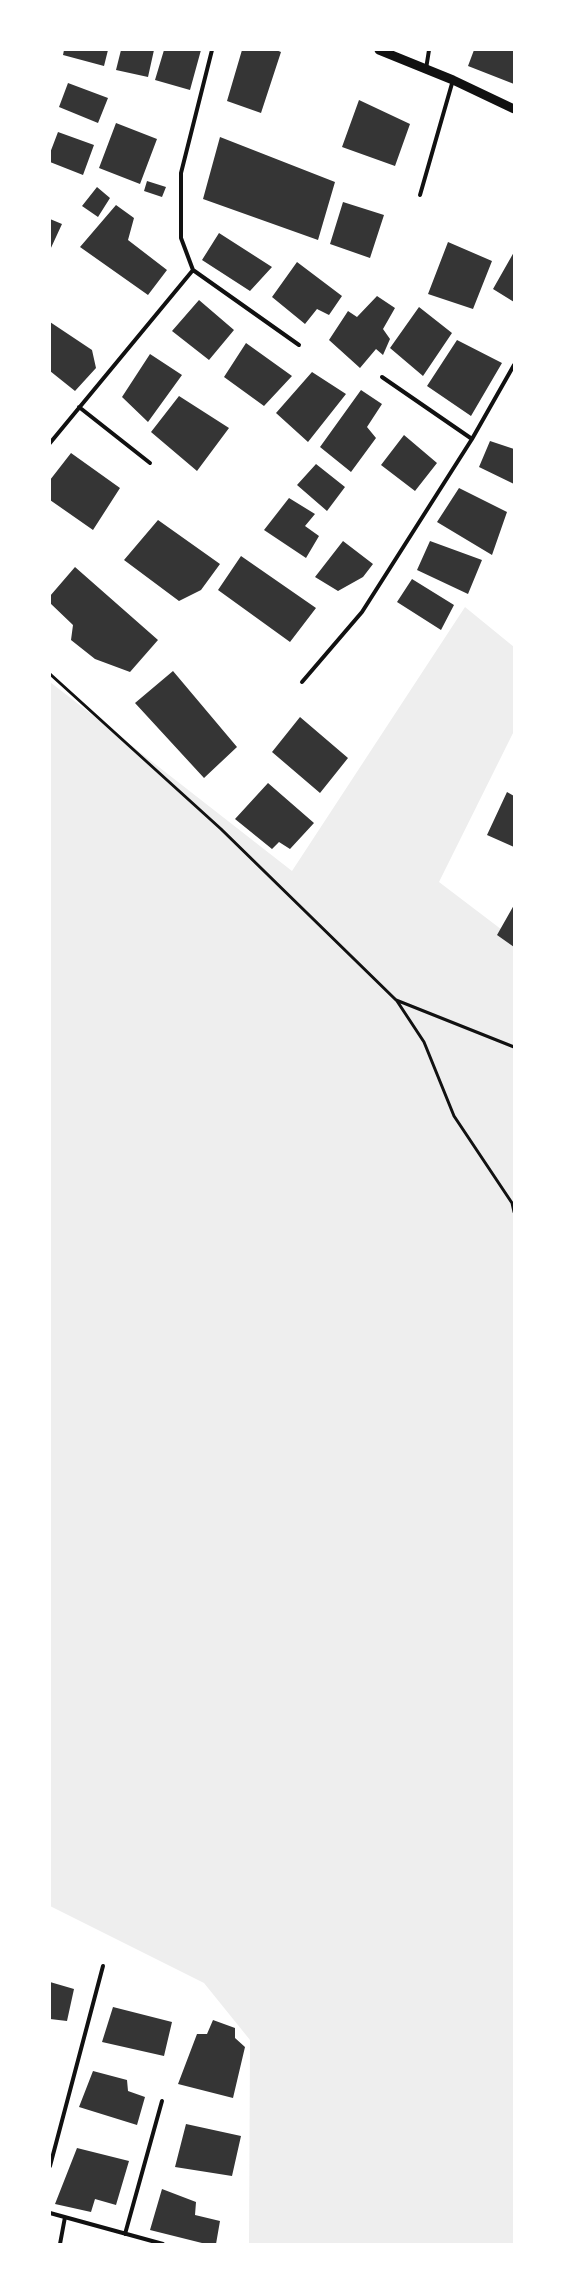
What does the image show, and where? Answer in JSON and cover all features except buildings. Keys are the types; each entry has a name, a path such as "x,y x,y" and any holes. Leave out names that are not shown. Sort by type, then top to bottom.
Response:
{"street":[{"path":"379,50 454,80 514,108"}],"lane":[{"path":"212,50 181,173 180,238 193,270 299,345"},
{"path":"426,69 429,50"},
{"path":"420,195 454,80"},
{"path":"50,443 193,270"},
{"path":"302,682 362,612 472,439 514,365"},
{"path":"382,377 472,439"},
{"path":"79,407 150,463"},
{"path":"50,2166 103,1966"},
{"path":"125,2234 162,2101"},
{"path":"50,2213 163,2244"},
{"path":"60,2244 65,2217"}],"path":[{"path":"50,674 221,829 396,1000 424,1042 454,1116 512,1203 514,1212"},
{"path":"396,1000 514,1047"}],"shaded area":[{"path":"465,607 514,647 514,731 439,882 514,939 514,2244 249,2244 250,2040 204,1983 50,1906 50,682 292,871"}]}
